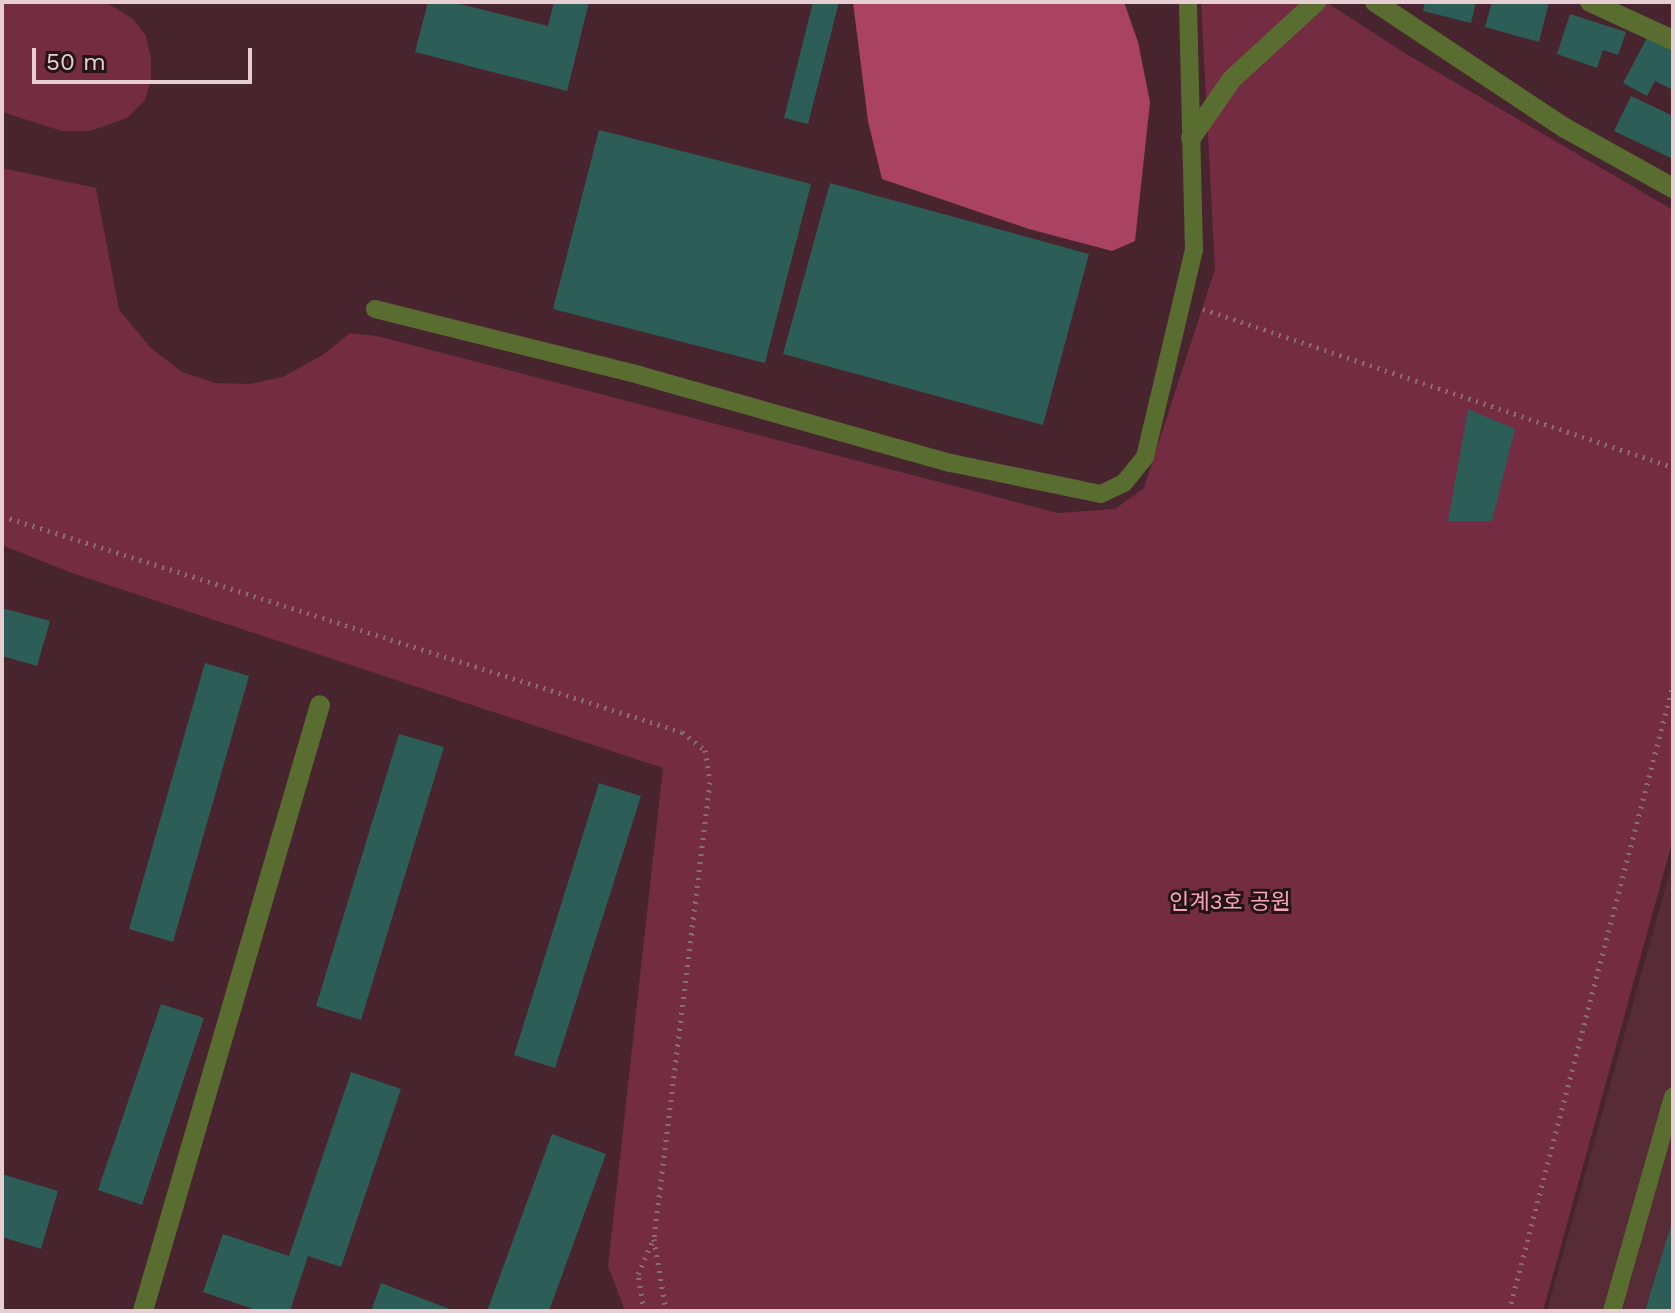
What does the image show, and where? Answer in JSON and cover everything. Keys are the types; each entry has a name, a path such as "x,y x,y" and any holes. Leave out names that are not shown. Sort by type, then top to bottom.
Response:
{"street":[{"path":"1191,138 1232,79 1316,2"},
{"path":"1375,2 1565,128 1673,188"},
{"path":"1590,2 1673,40"},
{"path":"143,1311 320,705"}],"lane":[{"path":"375,309 639,375 951,463 1101,494 1124,483 1145,457 1194,250 1188,2"},
{"path":"1612,1311 1673,1097"}],"path":[{"path":"1183,302 1673,467"},
{"path":"2,516 682,732 705,750 710,782 654,1239 666,1311"},
{"path":"1509,1311 1673,685"},
{"path":"644,1311 638,1274 654,1239"}],"shaded area":[{"path":"853,2 1124,2 1138,42 1150,102 1135,241 1112,251 1029,229 882,179 868,121"},
{"path":"1673,861 1673,1311 1547,1311"}],"green space":[{"path":"2,2 105,2 133,19 146,36 151,58 151,80 145,100 127,118 90,131 62,131 2,112"},
{"name":"인계3호 공원","path":"1201,2 1326,2 1403,52 1673,210 1673,839 1543,1311 625,1311 608,1266 663,768 72,573 2,545 2,168 96,188 119,310 151,348 182,372 215,383 249,384 283,377 324,354 350,333 377,336 1058,513 1115,509 1144,488 1215,269"}],"building":[{"path":"428,2 452,2 548,26 554,2 589,2 567,91 415,52"},
{"path":"813,2 839,2 808,124 784,118"},
{"path":"1425,2 1476,2 1471,23 1423,11"},
{"path":"1492,2 1549,2 1539,42 1485,27"},
{"path":"1570,14 1626,32 1618,55 1603,50 1597,68 1557,54"},
{"path":"1648,36 1673,49 1673,90 1655,81 1647,96 1623,83"},
{"path":"1631,96 1673,116 1673,159 1614,131"},
{"path":"599,130 811,184 765,363 553,309"},
{"path":"830,183 1089,254 1043,425 783,354"},
{"path":"1468,409 1515,429 1492,521 1448,521"},
{"path":"2,608 50,621 37,666 2,656"},
{"path":"205,663 249,676 173,942 129,929"},
{"path":"399,734 444,747 361,1020 316,1006"},
{"path":"599,783 641,796 555,1068 514,1055"},
{"path":"161,1004 204,1018 142,1205 98,1190"},
{"path":"351,1072 401,1089 341,1267 308,1256 290,1311 259,1311 203,1292 223,1234 289,1256"},
{"path":"552,1134 606,1154 549,1311 487,1311"},
{"path":"2,1174 58,1191 41,1249 2,1237"},
{"path":"1672,1222 1673,1311 1645,1311"},
{"path":"381,1283 455,1311 371,1311"}]}
